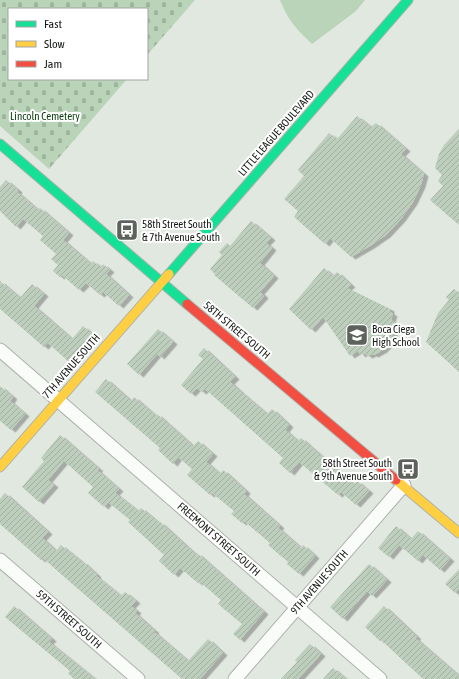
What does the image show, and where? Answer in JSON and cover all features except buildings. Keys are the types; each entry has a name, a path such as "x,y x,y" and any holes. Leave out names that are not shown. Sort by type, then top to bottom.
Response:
{"street":[{"name":"LITTLE LEAGUE BOULEVARD","path":"161,282 408,0"},
{"name":"58TH STREET SOUTH","path":"0,144 459,533"},
{"name":"7TH AVENUE SOUTH","path":"0,467 161,282"},
{"name":"FREEMONT STREET SOUTH","path":"0,350 380,679"},
{"name":"9TH AVENUE SOUTH","path":"235,679 404,485"},
{"name":"59TH STREET SOUTH","path":"0,560 138,679"}],"green space":[{"name":"Lincoln Cemetery","path":"0,0 195,0 148,54 148,8 8,8 8,80 126,80 49,169 0,126"},
{"path":"280,0 365,0 356,11 312,44 293,24"}],"traffic: fast":[{"path":"169,274 408,0"},
{"path":"0,144 187,304"}],"traffic: slow":[{"path":"0,467 169,274"},
{"path":"396,480 459,533"}],"traffic: jam":[{"path":"187,304 396,480"}],"place":[{"name":"58th Street South & 7th Avenue South","path":"127,230"},
{"name":"Boca Ciega High School","path":"357,335"},
{"name":"58th Street South & 9th Avenue South","path":"408,469"}]}
